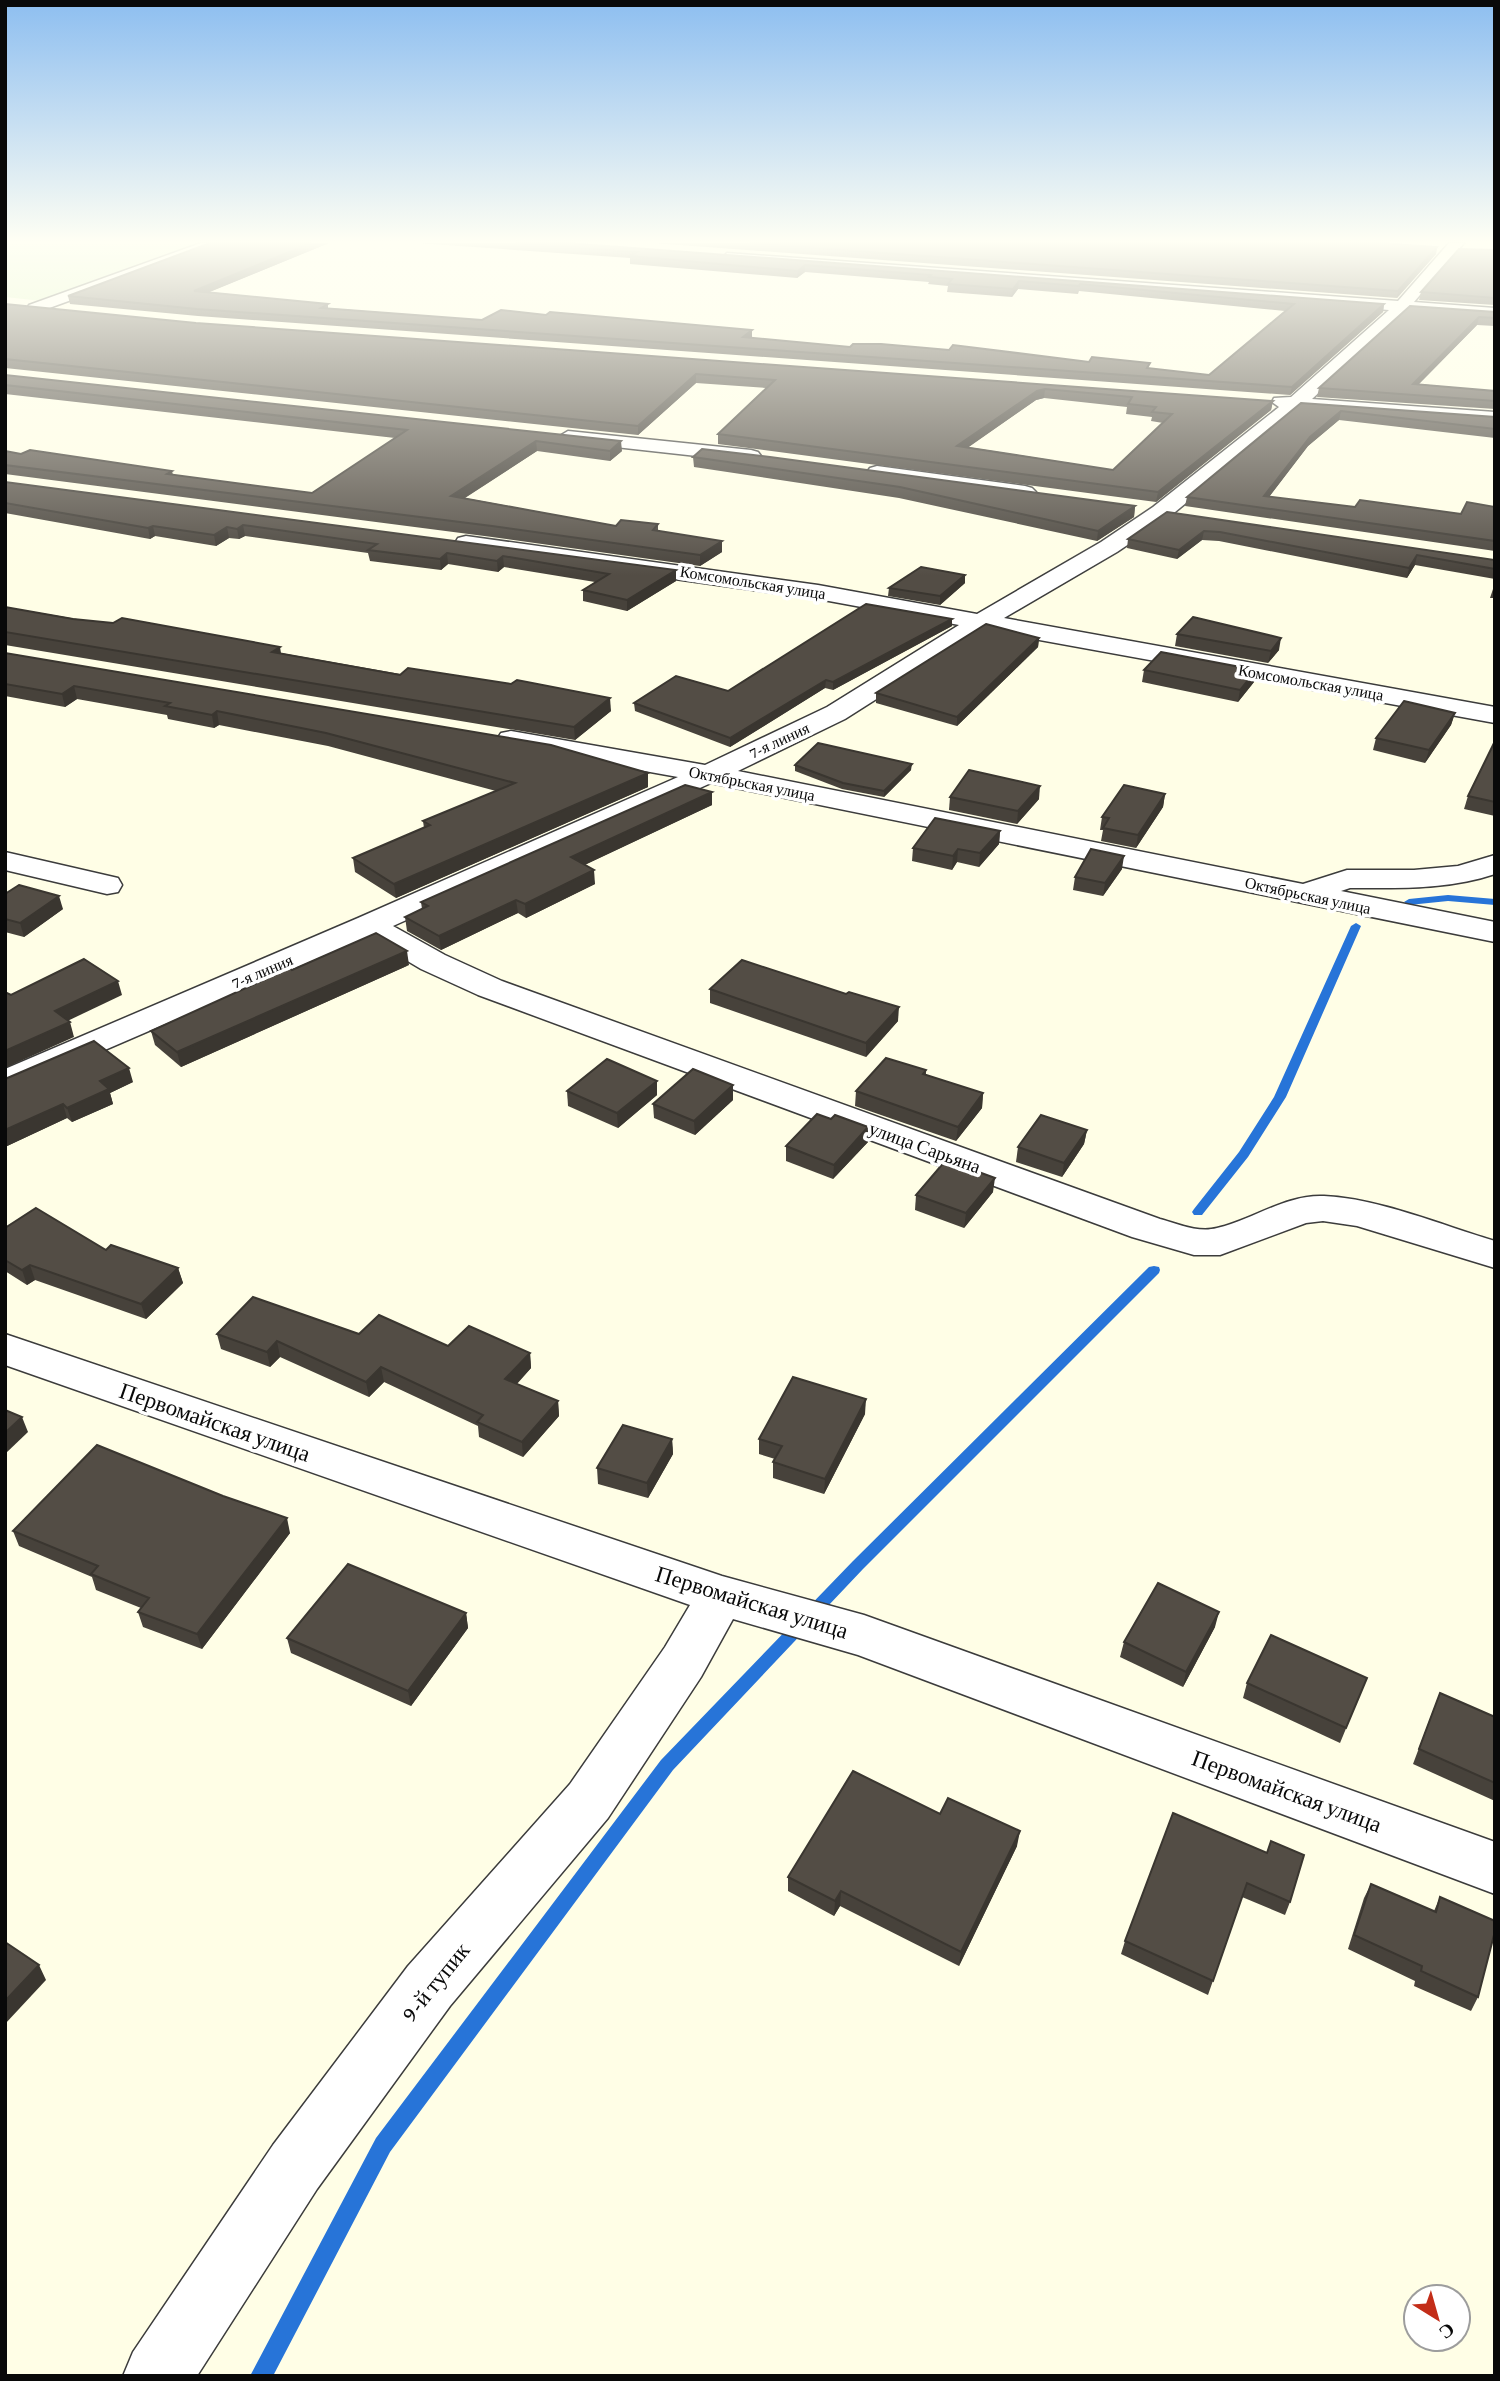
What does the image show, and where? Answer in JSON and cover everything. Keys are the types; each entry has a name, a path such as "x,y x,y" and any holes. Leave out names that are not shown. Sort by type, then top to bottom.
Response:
{"street":[{"name":"7-я линия","path":"5,1082 369,925 779,742 836,713 980,622 1098,554 1161,512 1297,402 1349,354"},
{"path":"1265,402 1297,402 1495,418"},
{"path":"548,435 770,458"},
{"path":"851,468 1039,494"},
{"path":"1134,508 1193,517"},
{"name":"Комсомольская улица","path":"437,539 739,580 1495,715"},
{"name":"Октябрьская улица","path":"487,735 707,773 1495,932"},
{"path":"5,861 107,885"},
{"path":"1303,894 1347,879 1414,879 1462,874 1495,864"},
{"name":"улица Сарьяна","path":"369,925 433,962 502,993 1146,1228 1194,1242 1220,1242 1299,1211 1323,1208 1361,1214 1495,1255"},
{"name":"Первомайская улица","path":"5,1349 721,1596 864,1636 1495,1868"},
{"name":"9-й тупик","path":"157,2376 295,2167 429,1986 589,1801 683,1662 721,1596"}],"building":[{"path":"5,354 626,354 1273,401 1158,492 718,434 775,380 696,374 638,426 5,359","holes":["1045,389 1132,397 1128,404 1156,407 1152,412 1172,414 1113,470 957,446 1037,391"]},
{"path":"830,354 1026,354 1089,362 1092,357 1150,363 1147,368 1209,375 1234,354 1328,354 1292,387"},
{"path":"1357,354 1442,354 1413,384 1495,391 1495,401 1319,388"},
{"path":"5,375 621,441 610,451 536,441 451,496 616,526 621,520 658,524 653,530 722,541 700,555 5,465 5,451 21,454 30,450 172,471 167,474 312,493 407,430 5,385"},
{"path":"1301,403 1495,417 1495,429 1341,411 1310,437 1264,496 1355,507 1360,500 1461,514 1467,502 1495,507 1495,541 1187,497"},
{"path":"702,449 1135,506 1098,531 900,487 693,457"},
{"path":"5,482 676,570 627,600 583,590 609,574 503,556 497,561 447,553 440,559 368,550 377,544 243,525 237,529 227,527 214,535 153,526 148,528 5,503"},
{"path":"1167,512 1495,560 1495,569 1417,555 1409,568 1220,532 1204,531 1179,550 1128,539"},
{"path":"921,567 965,575 940,596 889,588"},
{"path":"866,604 952,619 833,682 826,680 730,738 634,703 676,676 728,691"},
{"path":"5,607 113,623 122,618 280,647 272,652 400,675 408,668 511,684 517,680 610,698 574,727 5,632"},
{"path":"1193,617 1281,638 1271,651 1177,634"},
{"path":"986,624 1039,638 957,717 876,693"},
{"path":"1161,652 1256,670 1240,690 1144,670"},
{"path":"5,653 551,745 648,773 394,884 353,858 430,825 423,821 515,783 326,733 217,711 212,715 165,706 170,703 74,686 62,694 5,684"},
{"path":"1404,701 1455,713 1429,750 1376,738"},
{"path":"1495,741 1495,802 1468,796"},
{"path":"818,743 912,764 884,791 843,783 795,765"},
{"path":"969,770 1040,786 1018,811 950,797"},
{"path":"685,785 712,792 571,857 594,870 525,904 516,900 439,936 405,917 428,906 421,902"},
{"path":"1124,785 1165,794 1138,835 1103,828 1109,818 1102,817"},
{"path":"935,818 1000,831 980,853 958,849 953,856 913,848"},
{"path":"1091,849 1124,856 1105,883 1075,877"},
{"path":"19,885 59,896 20,923 5,919 5,894"},
{"path":"376,933 407,951 177,1052 151,1031 290,968 292,970"},
{"path":"84,959 118,981 55,1011 70,1022 5,1051 5,992 11,995"},
{"path":"742,960 846,994 849,992 899,1007 866,1043 710,989"},
{"path":"94,1041 129,1068 100,1081 109,1089 67,1108 63,1104 5,1130 5,1079"},
{"path":"886,1058 926,1070 923,1074 983,1093 958,1127 856,1091"},
{"path":"607,1059 657,1081 617,1113 567,1091"},
{"path":"693,1069 733,1085 694,1121 653,1104"},
{"path":"817,1114 831,1119 835,1115 868,1127 834,1165 786,1146"},
{"path":"1041,1115 1087,1130 1064,1163 1018,1147"},
{"path":"946,1160 995,1178 966,1213 916,1195"},
{"path":"36,1208 106,1250 111,1245 178,1268 141,1304 30,1265 22,1270 5,1260 5,1228"},
{"path":"253,1297 359,1334 379,1315 448,1346 469,1326 530,1353 505,1379 558,1401 522,1442 477,1422 483,1415 381,1367 366,1382 277,1341 267,1352 217,1334"},
{"path":"793,1377 866,1399 825,1479 773,1462 782,1446 759,1439"},
{"path":"5,1410 22,1417 5,1433"},
{"path":"623,1425 672,1439 647,1483 597,1468"},
{"path":"97,1445 223,1496 287,1518 197,1634 138,1612 149,1598 91,1574 98,1566 13,1531"},
{"path":"348,1564 466,1613 408,1691 287,1638"},
{"path":"1158,1583 1219,1612 1186,1672 1124,1642"},
{"path":"1271,1635 1367,1678 1346,1728 1247,1683"},
{"path":"1440,1693 1495,1717 1495,1783 1419,1749"},
{"path":"853,1771 940,1814 948,1798 1020,1831 961,1952 841,1891 835,1901 788,1877"},
{"path":"1173,1813 1267,1853 1271,1841 1304,1855 1290,1902 1247,1883 1213,1981 1125,1941"},
{"path":"1371,1884 1436,1912 1440,1897 1495,1921 1495,1931 1478,1997 1421,1971 1422,1966 1354,1935"},
{"path":"5,1942 39,1965 5,2001"}],"waterway":[{"path":"1409,902 1448,898 1495,902"},
{"path":"1198,1212 1244,1154 1280,1097 1356,926"},
{"path":"261,2376 383,2145 667,1765 858,1565 1154,1270"}]}
